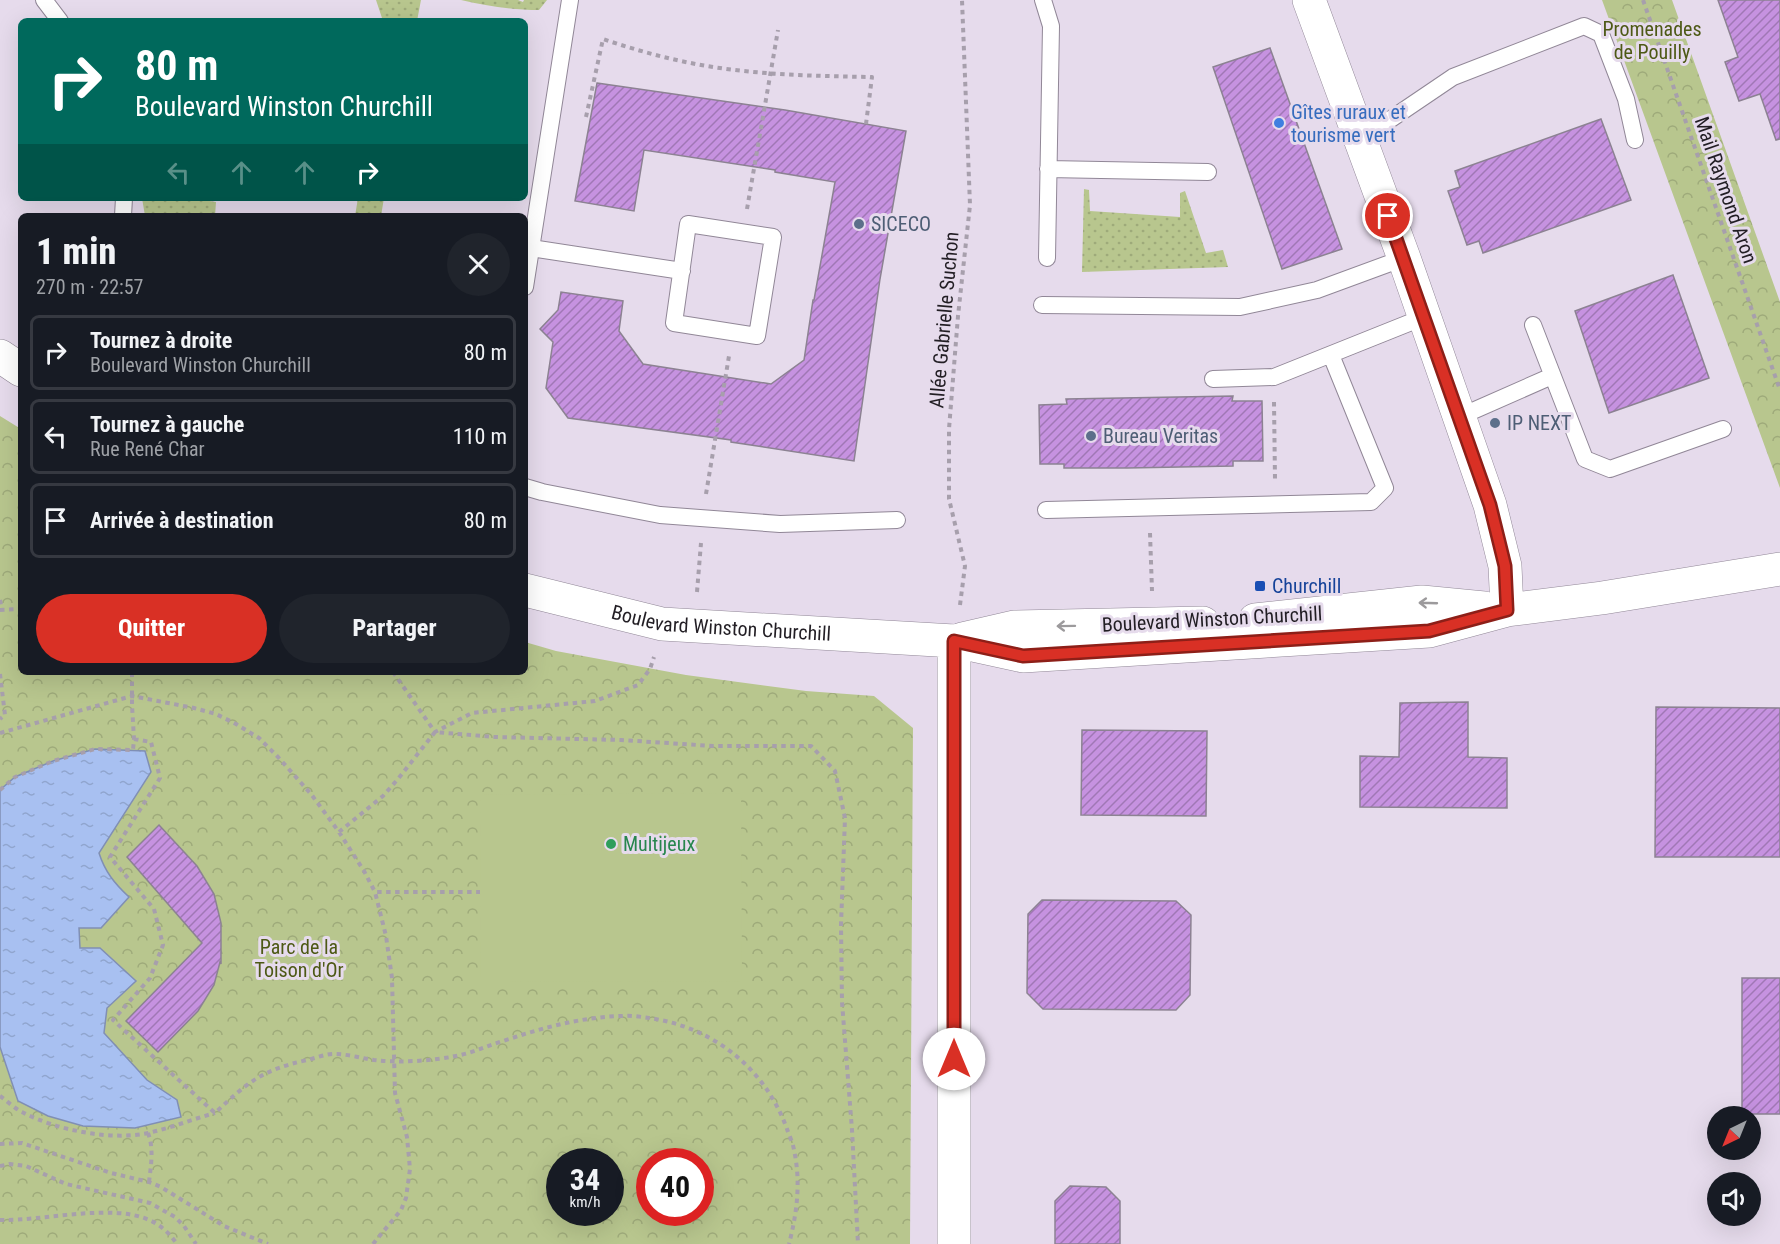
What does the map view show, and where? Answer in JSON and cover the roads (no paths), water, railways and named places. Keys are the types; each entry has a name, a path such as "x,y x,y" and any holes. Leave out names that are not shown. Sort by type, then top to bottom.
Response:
{"street":[{"path":"1309,0 1404,258 1490,505 1503,554 1507,610"},
{"path":"0,356 18,367"},
{"name":"Boulevard Winston Churchill","path":"528,591 662,624 954,641 1023,656 1429,631 1507,610 1602,598 1780,569"},
{"name":"Boulevard Winston Churchill","path":"954,641 1014,627 1153,625 1260,620 1422,602 1507,610"},
{"path":"954,641 954,1244"}],"lane":[{"path":"44,0 58,18"},
{"path":"528,267 570,0"},
{"path":"1044,0 1051,26 1047,258"},
{"path":"1356,130 1391,119 1453,77 1584,26 1601,34 1626,99 1635,140"},
{"path":"1048,169 1208,172"},
{"path":"688,224 773,237 757,336 674,323 681,270 688,224"},
{"path":"531,248 681,270"},
{"path":"1042,305 1240,307 1317,290 1404,258"},
{"path":"1213,379 1274,378 1424,317"},
{"path":"1533,325 1585,459 1611,469 1723,429"},
{"path":"1046,510 1371,502 1385,488 1330,355"},
{"path":"1459,417 1552,376"},
{"path":"528,488 660,515 780,524 897,520"}],"water":[{"path":"95,749 145,751 151,772 99,853 111,877 129,897 101,928 79,928 80,948 100,948 136,981 107,1008 104,1033 147,1080 177,1100 181,1117 135,1128 83,1126 48,1116 18,1101 0,1047 0,790 15,777 53,761"}],"place":[{"name":"Gîtes ruraux et tourisme vert","path":"1279,123"},
{"name":"SICECO","path":"859,224"},
{"name":"IP NEXT","path":"1495,423"},
{"name":"Bureau Veritas","path":"1091,436"},
{"name":"Churchill","path":"1260,586"},
{"name":"Multijeux","path":"611,844"}],"park label":[{"name":"Promenades de Pouilly","path":"1652,40"},
{"name":"Parc de la Toison d'Or","path":"299,958"}]}
